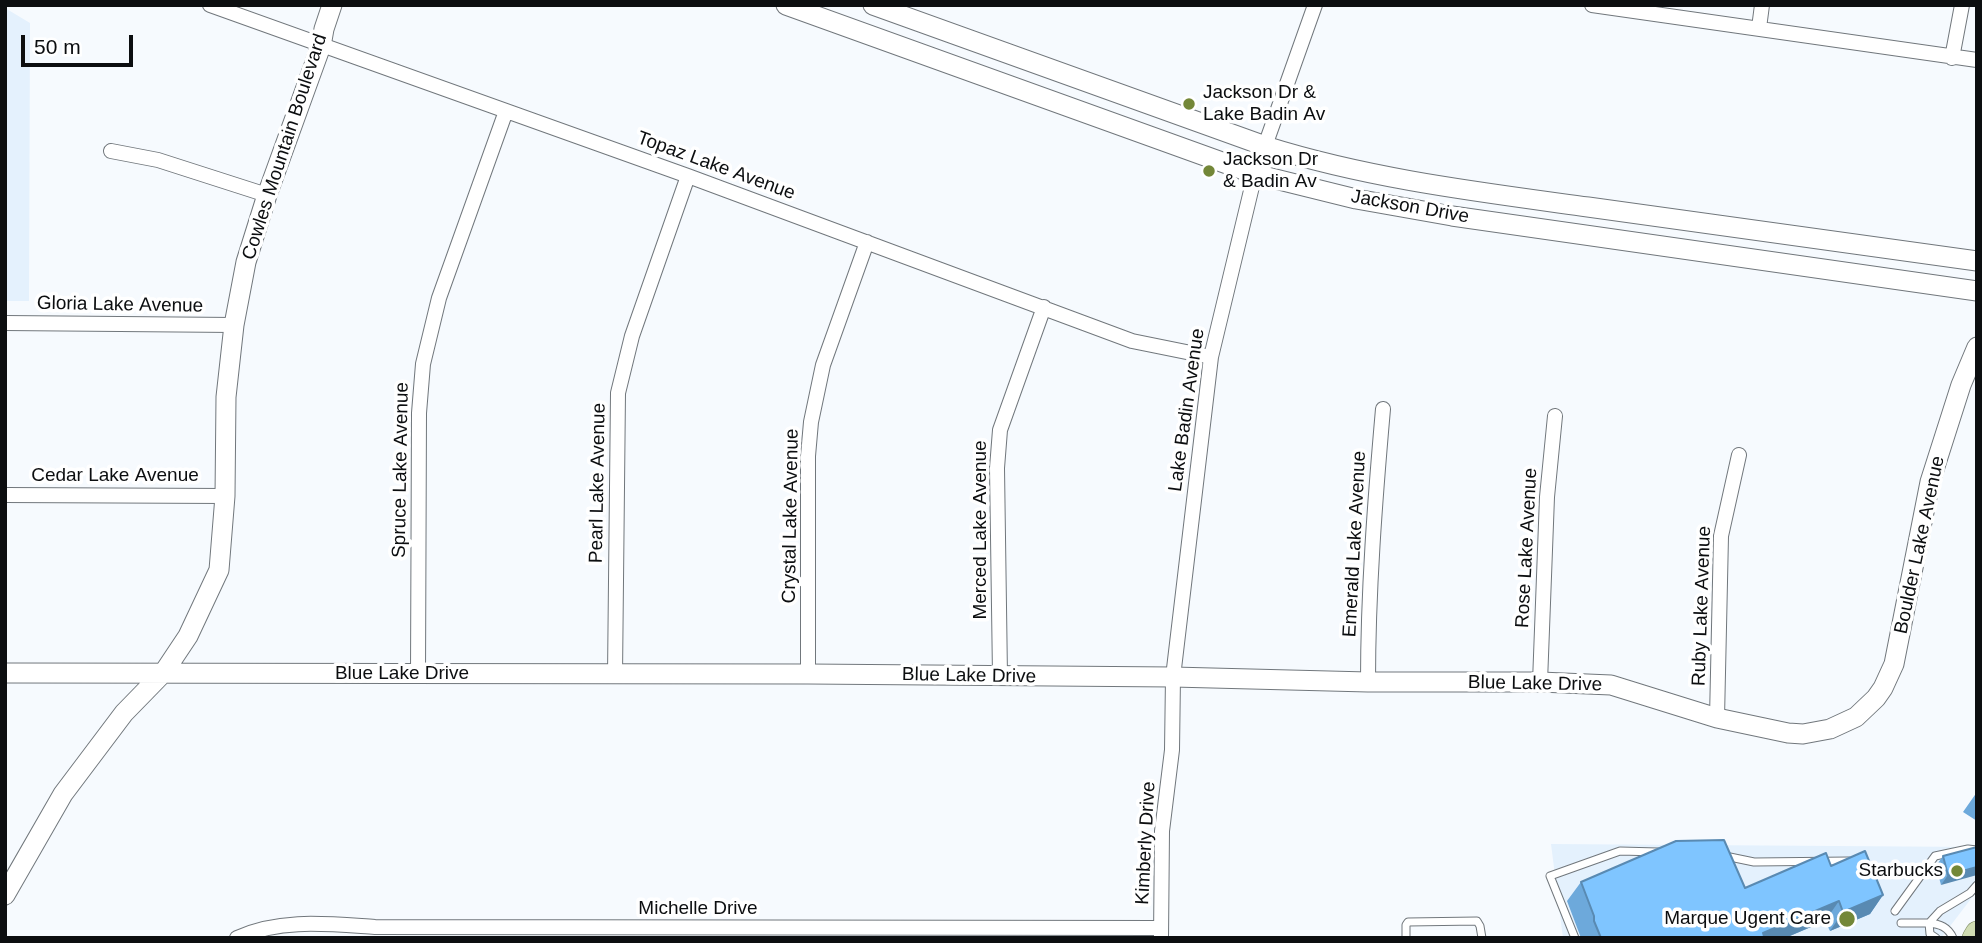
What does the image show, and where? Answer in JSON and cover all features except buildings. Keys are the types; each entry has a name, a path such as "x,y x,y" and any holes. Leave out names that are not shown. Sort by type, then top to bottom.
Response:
{"main road":[{"path":"1974,938 1977,933"}],"street":[{"name":"Topaz Lake Avenue","path":"210,5 688,176 1132,341 1211,357"},
{"name":"Cowles Mountain Boulevard","path":"5,895 65,792 124,713 164,672 188,636 219,570 225,496 226,397 234,325 246,262 267,195 321,46 332,5"},
{"name":"Jackson Drive","path":"786,5 1255,174 1356,199 1452,216 1977,291"},
{"name":"Jackson Drive","path":"873,5 1265,146 1349,169 1414,182 1977,261"},
{"name":"Lake Badin Avenue","path":"1172,750 1173,677 1211,357 1255,174 1315,5"},
{"path":"1592,5 1977,60"},
{"path":"1759,28 1762,5"},
{"path":"1952,58 1962,5"},
{"name":"Spruce Lake Avenue","path":"418,674 419,413 423,364 439,298 506,111"},
{"path":"111,151 158,160 267,195"},
{"name":"Pearl Lake Avenue","path":"615,675 618,393 632,336 688,176"},
{"name":"Crystal Lake Avenue","path":"808,674 808,456 811,422 823,365 867,242"},
{"name":"Merced Lake Avenue","path":"1000,676 997,468 1000,430 1044,307"},
{"name":"Gloria Lake Avenue","path":"5,323 234,325"},
{"name":"Boulder Lake Avenue","path":"1894,664 1930,482 1961,385 1977,347"},
{"name":"Emerald Lake Avenue","path":"1368,682 1368,604 1383,409"},
{"name":"Rose Lake Avenue","path":"1540,682 1546,497 1555,416"},
{"name":"Ruby Lake Avenue","path":"1717,718 1721,536 1739,455"},
{"name":"Cedar Lake Avenue","path":"5,495 225,496"},
{"name":"Blue Lake Drive","path":"5,673 808,674 1540,682 1611,685 1717,718 1803,734 1844,724 1867,708 1884,688 1894,664"},
{"name":"Kimberly Drive","path":"1161,933 1161,831 1172,750"},
{"name":"Michelle Drive","path":"237,938 260,929 287,925 332,924 375,927 1161,933"}],"lane":[{"path":"1895,911 1935,856 1977,849"},
{"path":"1574,938 1550,876 1620,851 1671,852"},
{"path":"1720,855 1754,862 1856,861"},
{"path":"1928,923 1940,911 1970,893 1977,885"},
{"path":"1406,938 1408,922 1477,921 1482,938"},
{"path":"1901,923 1939,924 1950,930 1953,938"},
{"path":"1928,923 1930,934 1936,938"}],"shaded area":[{"path":"5,8 30,23 29,301 5,301"},
{"path":"1551,844 1977,847 1977,891 1941,938 1563,938"}],"place":[{"name":"Jackson Dr & Lake Badin Av","path":"1189,104"},
{"name":"Jackson Dr & Badin Av","path":"1209,171"},
{"name":"Starbucks","path":"1957,871"},
{"name":"Marque Ugent Care","path":"1847,919"}]}
